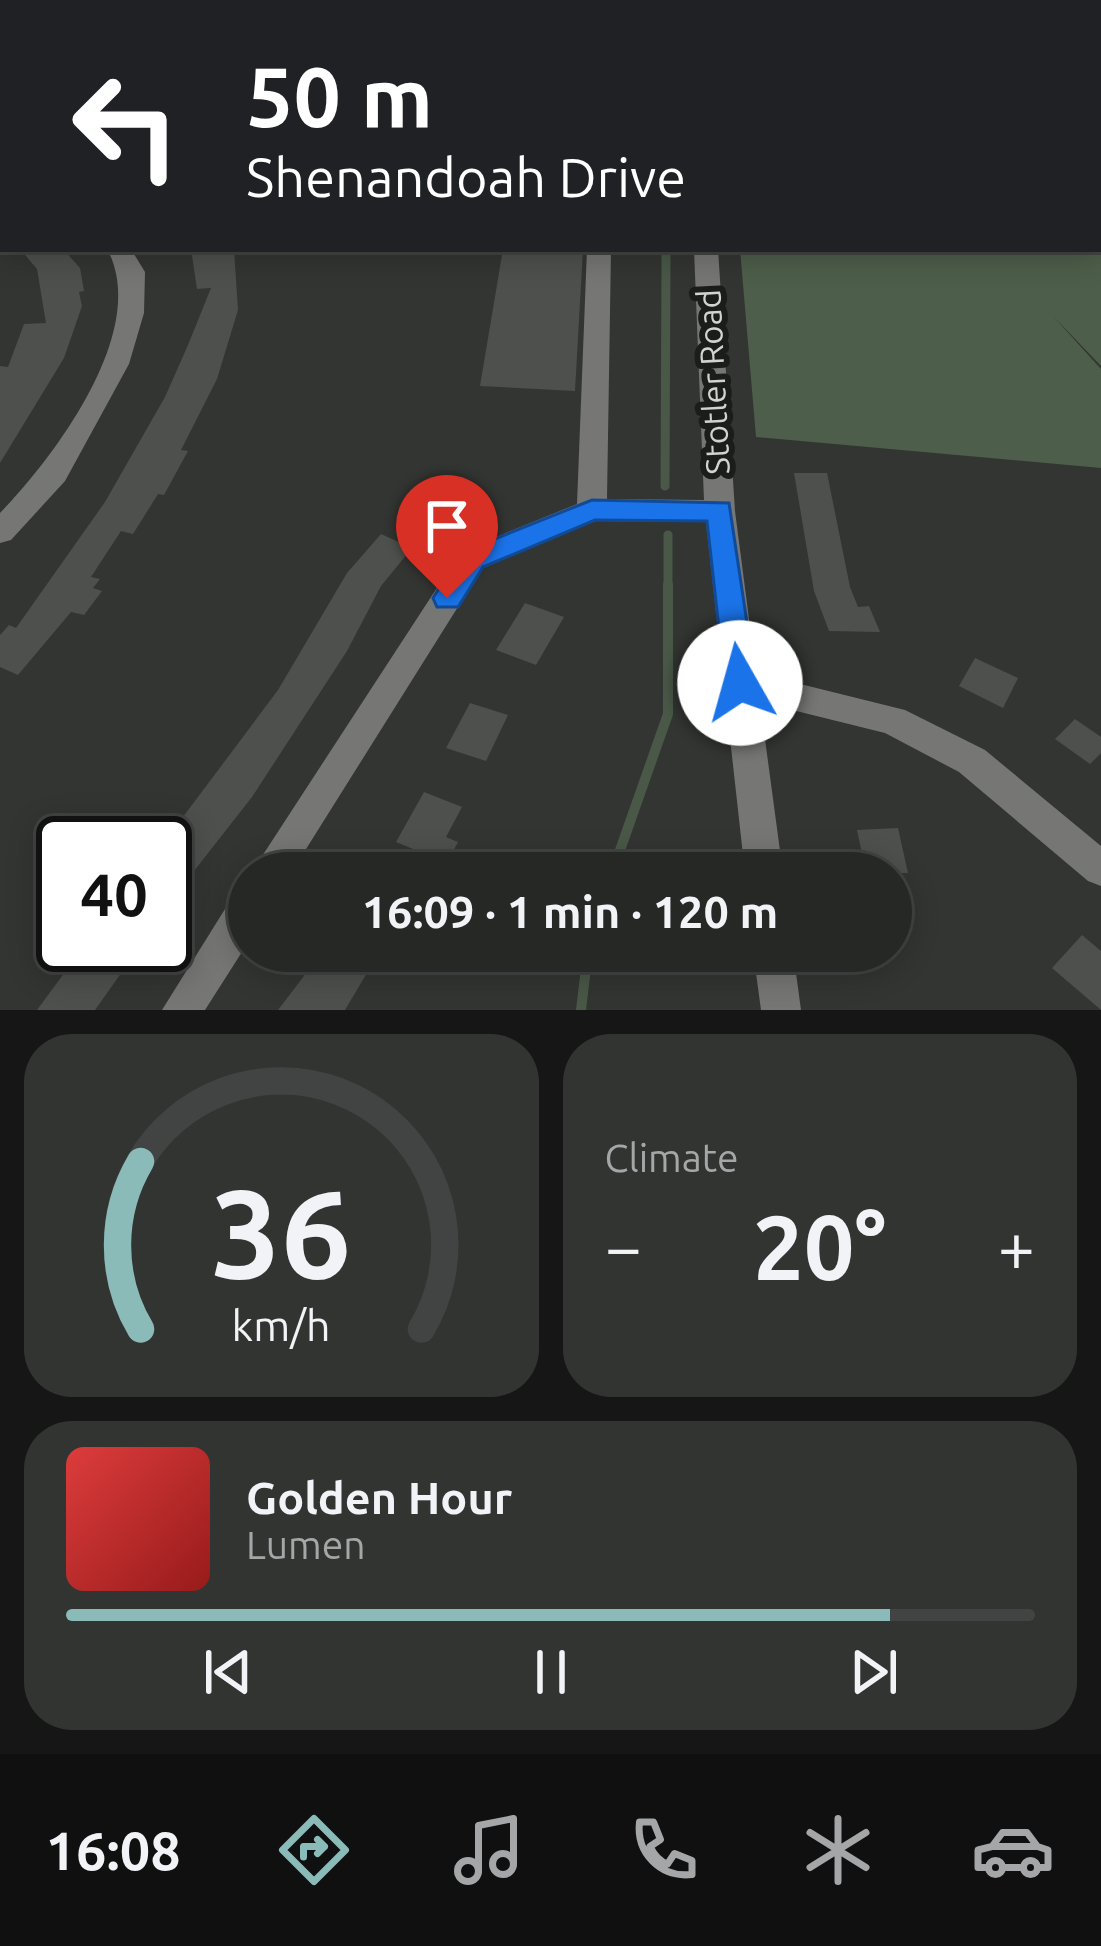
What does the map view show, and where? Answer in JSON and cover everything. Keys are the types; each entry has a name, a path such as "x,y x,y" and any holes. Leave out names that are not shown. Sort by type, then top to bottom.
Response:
{"street":[{"path":"0,532 56,474 116,364 130,313 132,272 121,252"},
{"path":"592,510 599,252"},
{"name":"Stotler Road","path":"706,252 720,511 761,852"},
{"path":"284,852 472,560 592,510 720,511"},
{"path":"740,683 893,720 972,761 1101,869"},
{"path":"182,1010 228,939"},
{"path":"776,972 781,1010"}],"green space":[{"path":"740,252 1101,252 1101,366 1053,316 1101,369 1101,468 756,437"}],"building":[{"path":"23,252 66,252 80,268 82,306 64,358 0,463 0,366 8,367 24,324 46,323 37,269"},
{"path":"191,252 234,252 238,310 217,379 181,450 188,451 164,495 158,494 133,534 121,531 91,577 100,579 93,588 102,591 84,615 71,612 18,675 0,667 0,635 9,625 16,628 105,502 165,397 211,288 197,289"},
{"path":"502,252 583,252 575,391 480,386"},
{"path":"794,473 827,473 850,587 858,607 869,606 880,632 829,631 814,591"},
{"path":"462,477 485,496 444,521 422,501"},
{"path":"381,534 412,548 381,586 347,651 252,797 192,874 192,816 184,816 278,690 347,573"},
{"path":"525,603 564,617 536,665 496,650"},
{"path":"975,658 1018,678 1003,708 959,686"},
{"path":"470,703 508,715 486,761 446,748"},
{"path":"1075,719 1101,737 1101,753 1090,764 1055,739"},
{"path":"424,792 462,807 446,837 458,842 453,852 420,852 396,842"},
{"path":"898,828 903,852 862,852 857,830"},
{"path":"1082,935 1101,951 1101,1010 1052,968"},
{"path":"65,972 122,972 95,1010 37,1010"},
{"path":"307,972 368,972 345,1010 278,1010"}],"waterway":[{"path":"605,0 674,0"},
{"path":"665,486 666,255"},
{"path":"619,852 668,714 668,535"},
{"path":"581,1010 586,972"}],"route":[{"path":"447,598 472,560 592,510 720,511 740,683"}]}
